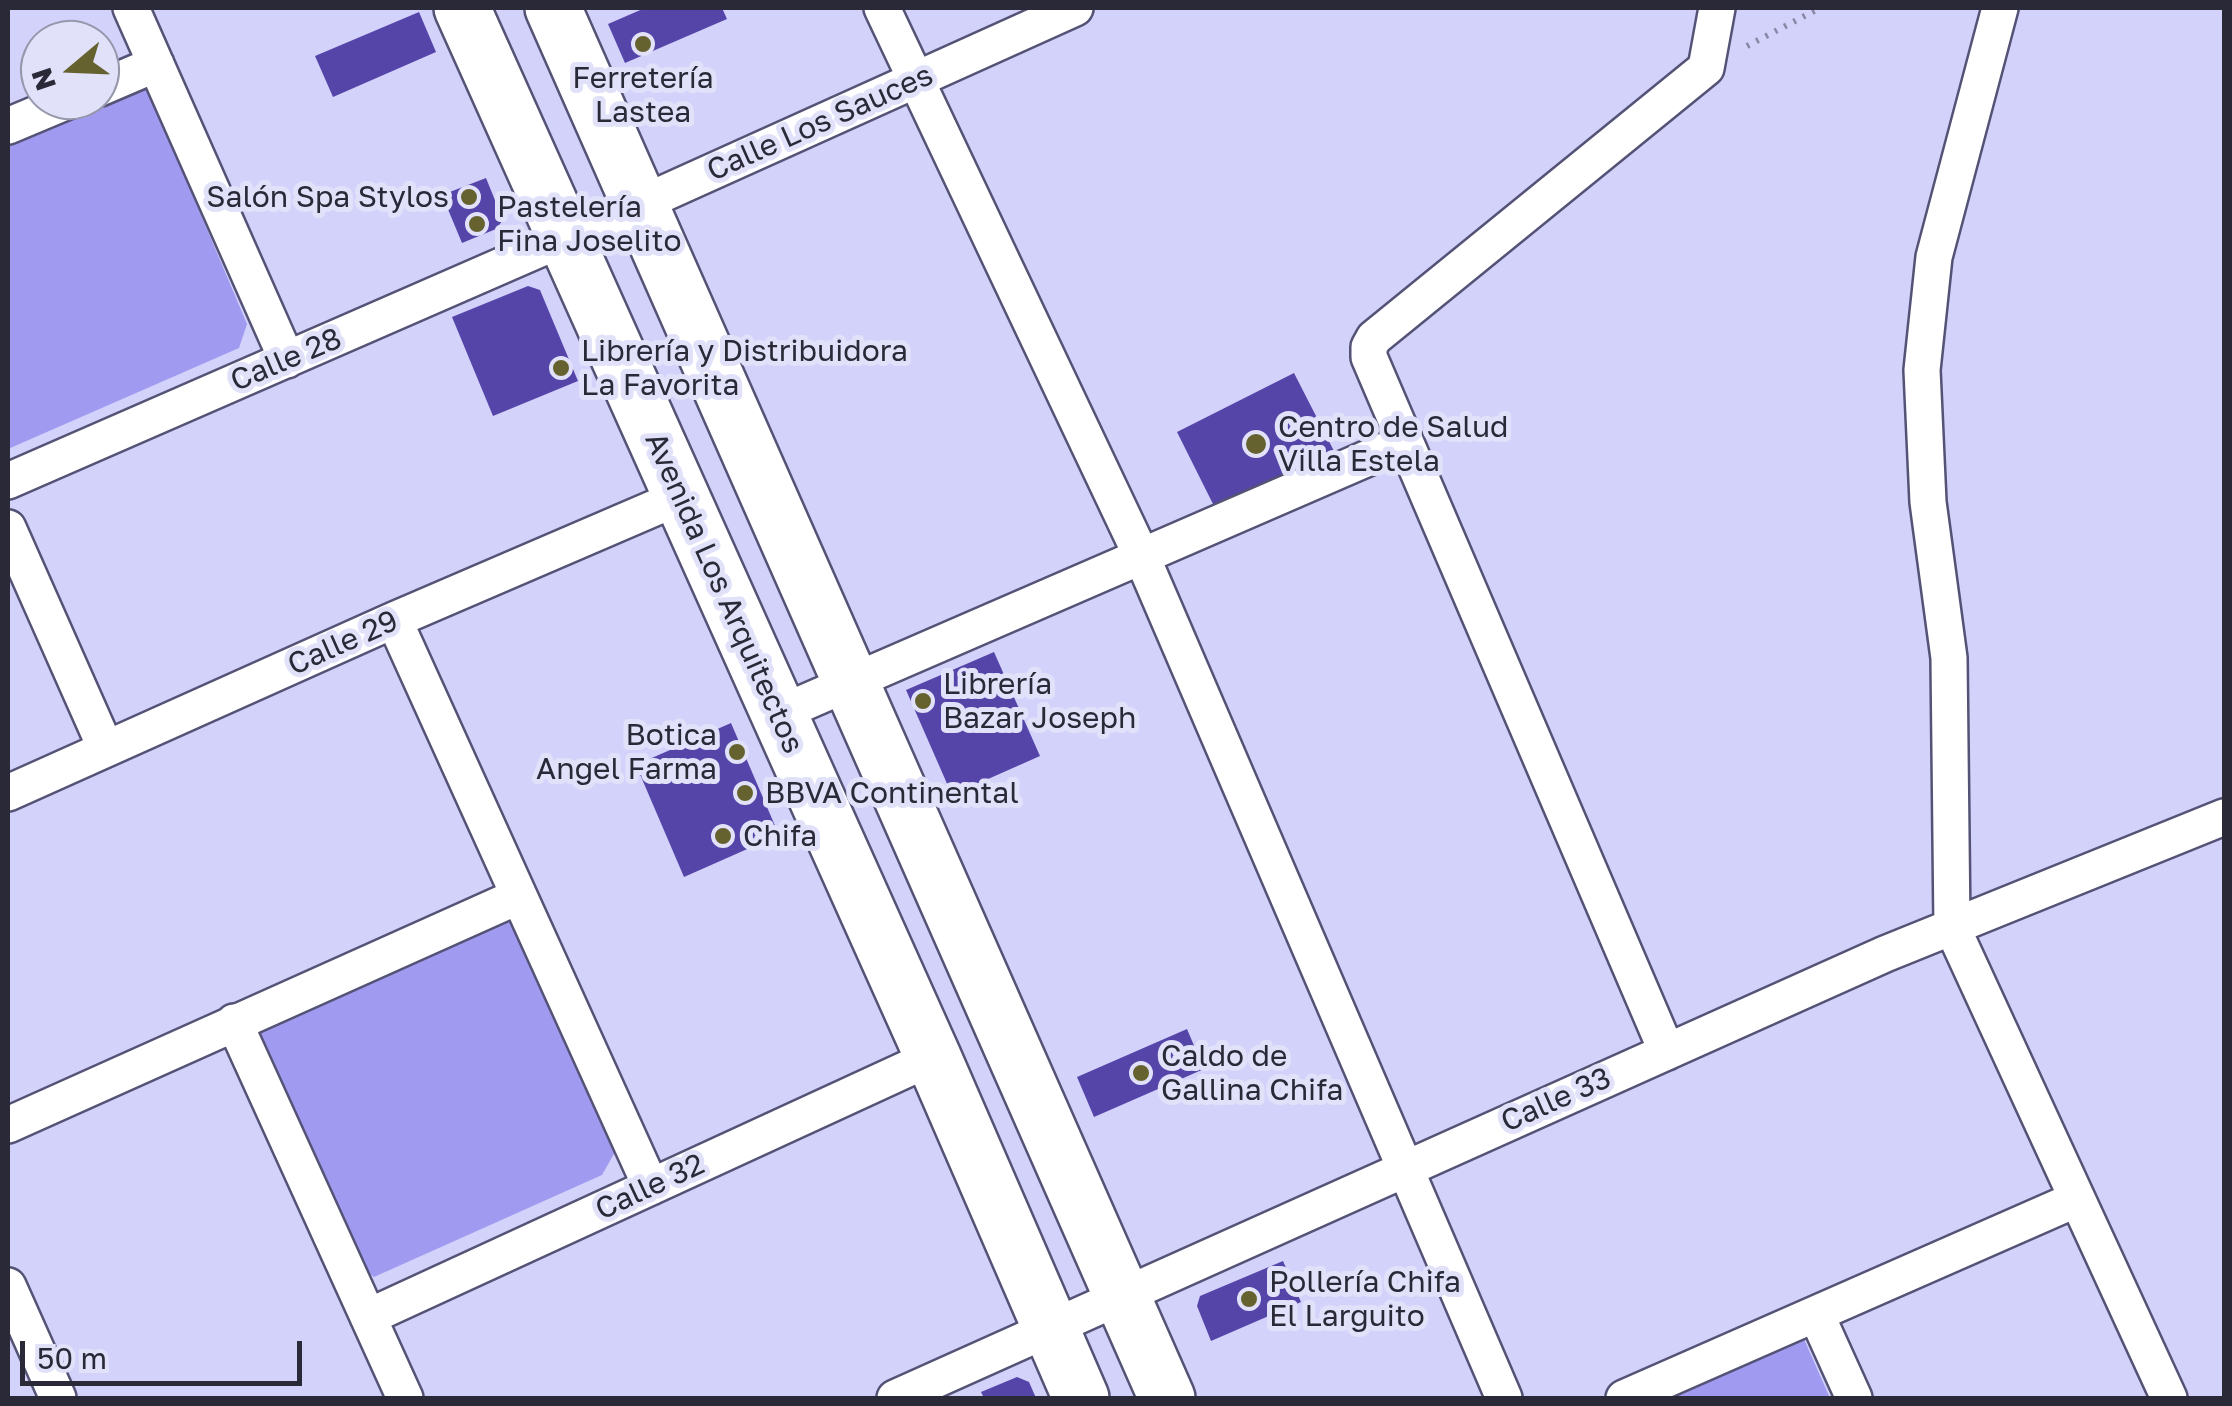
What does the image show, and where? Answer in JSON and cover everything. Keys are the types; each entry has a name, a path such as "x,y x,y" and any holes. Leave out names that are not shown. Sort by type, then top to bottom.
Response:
{"main road":[{"name":"Avenida Los Arquitectos","path":"462,8 933,1058 1080,1398"},
{"path":"553,8 1167,1398"}],"street":[{"path":"131,8 287,360"},
{"path":"882,8 1142,557 1504,1398"},
{"name":"Calle Los Sauces","path":"565,238 1075,8"},
{"path":"1667,1052 1369,358 1369,347 1374,338 1706,68 1717,8"},
{"path":"2000,8 1934,257 1922,370 1928,502 1948,658 1952,927 2169,1398"},
{"path":"120,79 156,64"},
{"name":"Calle 28","path":"8,481 565,238"},
{"path":"778,714 1405,442"},
{"name":"Calle 29","path":"8,793 394,620 680,498"},
{"path":"8,528 106,749"},
{"path":"394,620 651,1187"},
{"name":"Calle 33","path":"895,1398 1121,1294 1952,927 2224,818"},
{"path":"8,1125 519,896"},
{"path":"234,1022 405,1398"},
{"name":"Calle 32","path":"368,1317 933,1058"},
{"path":"1624,1398 2077,1199"},
{"path":"8,1286 58,1398"},
{"path":"1816,1314 1854,1398"}],"path":[{"path":"1706,68 1820,8"}],"shaded area":[{"path":"145,82 247,324 239,348 8,449 8,143 60,120 120,120 120,93"},
{"path":"501,912 516,922 615,1152 602,1175 374,1277 359,1266 258,1040 268,1017"},
{"path":"1800,1330 1830,1398 1644,1398"}],"building":[{"name":"Ferretería Lastea","path":"645,8 722,8 727,19 625,63 608,24"},
{"path":"419,12 436,52 333,97 315,56"},
{"path":"486,178 503,220 496,229 462,243 442,195"},
{"path":"528,286 540,290 578,381 493,416 452,317"},
{"name":"Centro de Salud Villa Estela","path":"1294,373 1336,455 1219,516 1177,432"},
{"path":"994,652 1040,756 952,795 906,690"},
{"path":"731,723 779,835 684,877 636,765"},
{"name":"Caldo de Gallina Chifa","path":"1187,1029 1204,1069 1094,1117 1077,1077"},
{"name":"Pollería Chifa El Larguito","path":"1283,1261 1301,1302 1211,1341 1197,1306 1200,1296"},
{"path":"1017,1377 1029,1382 1036,1398 984,1398 981,1392"}],"place":[{"name":"Ferretería Lastea","path":"643,44"},
{"name":"Salón Spa Stylos","path":"469,197"},
{"name":"Pastelería Fina Joselito","path":"477,224"},
{"name":"Librería y Distribuidora La Favorita","path":"561,368"},
{"name":"Centro de Salud Villa Estela","path":"1256,444"},
{"name":"Librería Bazar Joseph","path":"923,701"},
{"name":"Botica Angel Farma","path":"737,752"},
{"name":"BBVA Continental","path":"745,793"},
{"name":"Chifa","path":"723,836"},
{"name":"Caldo de Gallina Chifa","path":"1141,1073"},
{"name":"Pollería Chifa El Larguito","path":"1249,1299"}]}
